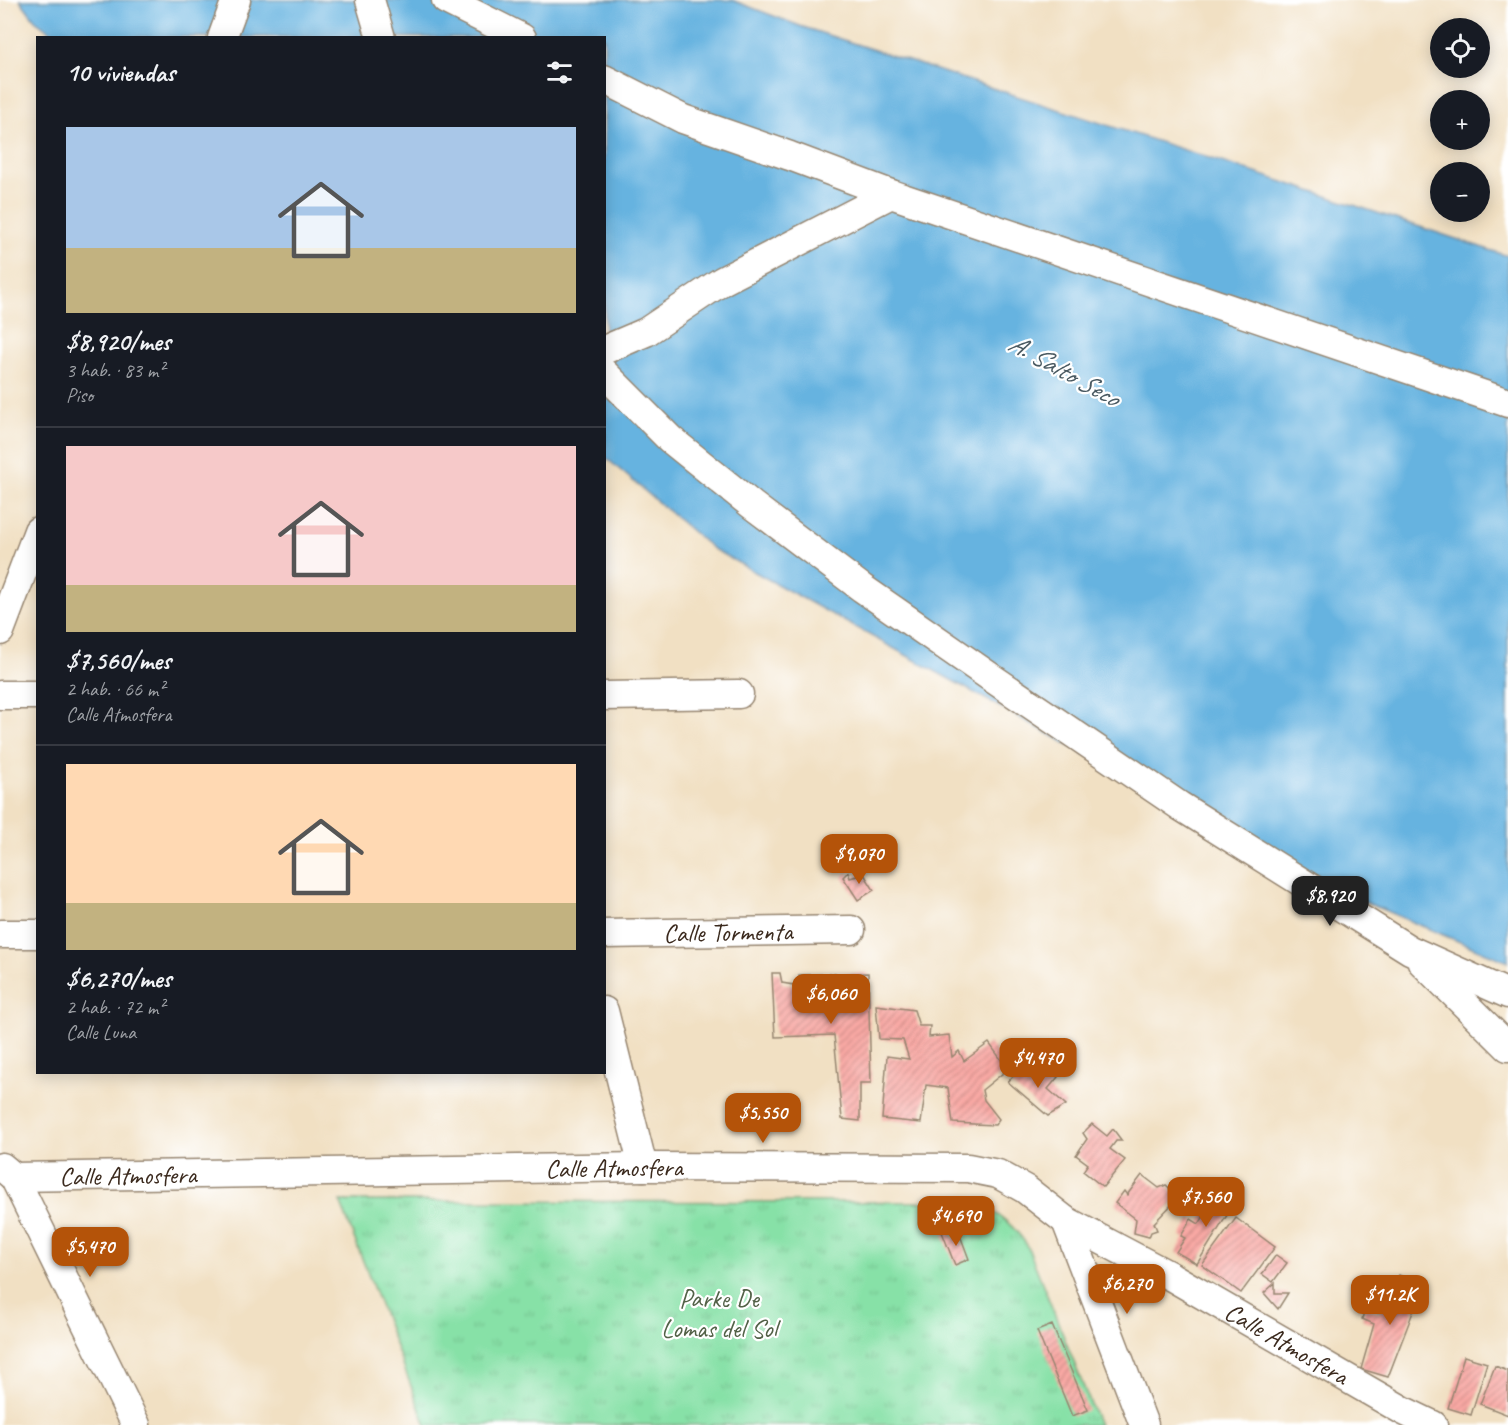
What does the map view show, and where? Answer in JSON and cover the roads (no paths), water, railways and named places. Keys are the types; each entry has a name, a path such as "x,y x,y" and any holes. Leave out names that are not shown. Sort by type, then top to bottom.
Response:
{"street":[{"path":"223,36 236,0"},
{"path":"370,0 380,36"},
{"path":"446,0 518,36"},
{"path":"606,80 683,119 891,194 1508,403"},
{"path":"606,349 646,332 732,276 891,194"},
{"path":"606,375 670,439 752,505 862,588 1180,806 1410,950 1508,993"},
{"path":"0,631 36,536"},
{"path":"606,696 739,694"},
{"path":"0,695 36,695"},
{"name":"Calle Tormenta","path":"606,934 851,930"},
{"path":"0,934 36,934"},
{"path":"1410,950 1508,1047"},
{"path":"606,1019 643,1167"},
{"name":"Calle Atmosfera","path":"7,1171 643,1167 968,1168 998,1174 1025,1189 1066,1221 1172,1277 1407,1418 1433,1425"},
{"path":"7,1171 136,1425"},
{"path":"1066,1221 1144,1425"}],"water":[{"name":"A. Salto Seco","path":"20,0 732,0 800,26 1508,256 1508,962 1355,898 1180,806 713,549 606,458 606,36 57,36 35,20"}],"park label":[{"name":"Parke De Lomas del Sol","path":"719,1313"}]}
